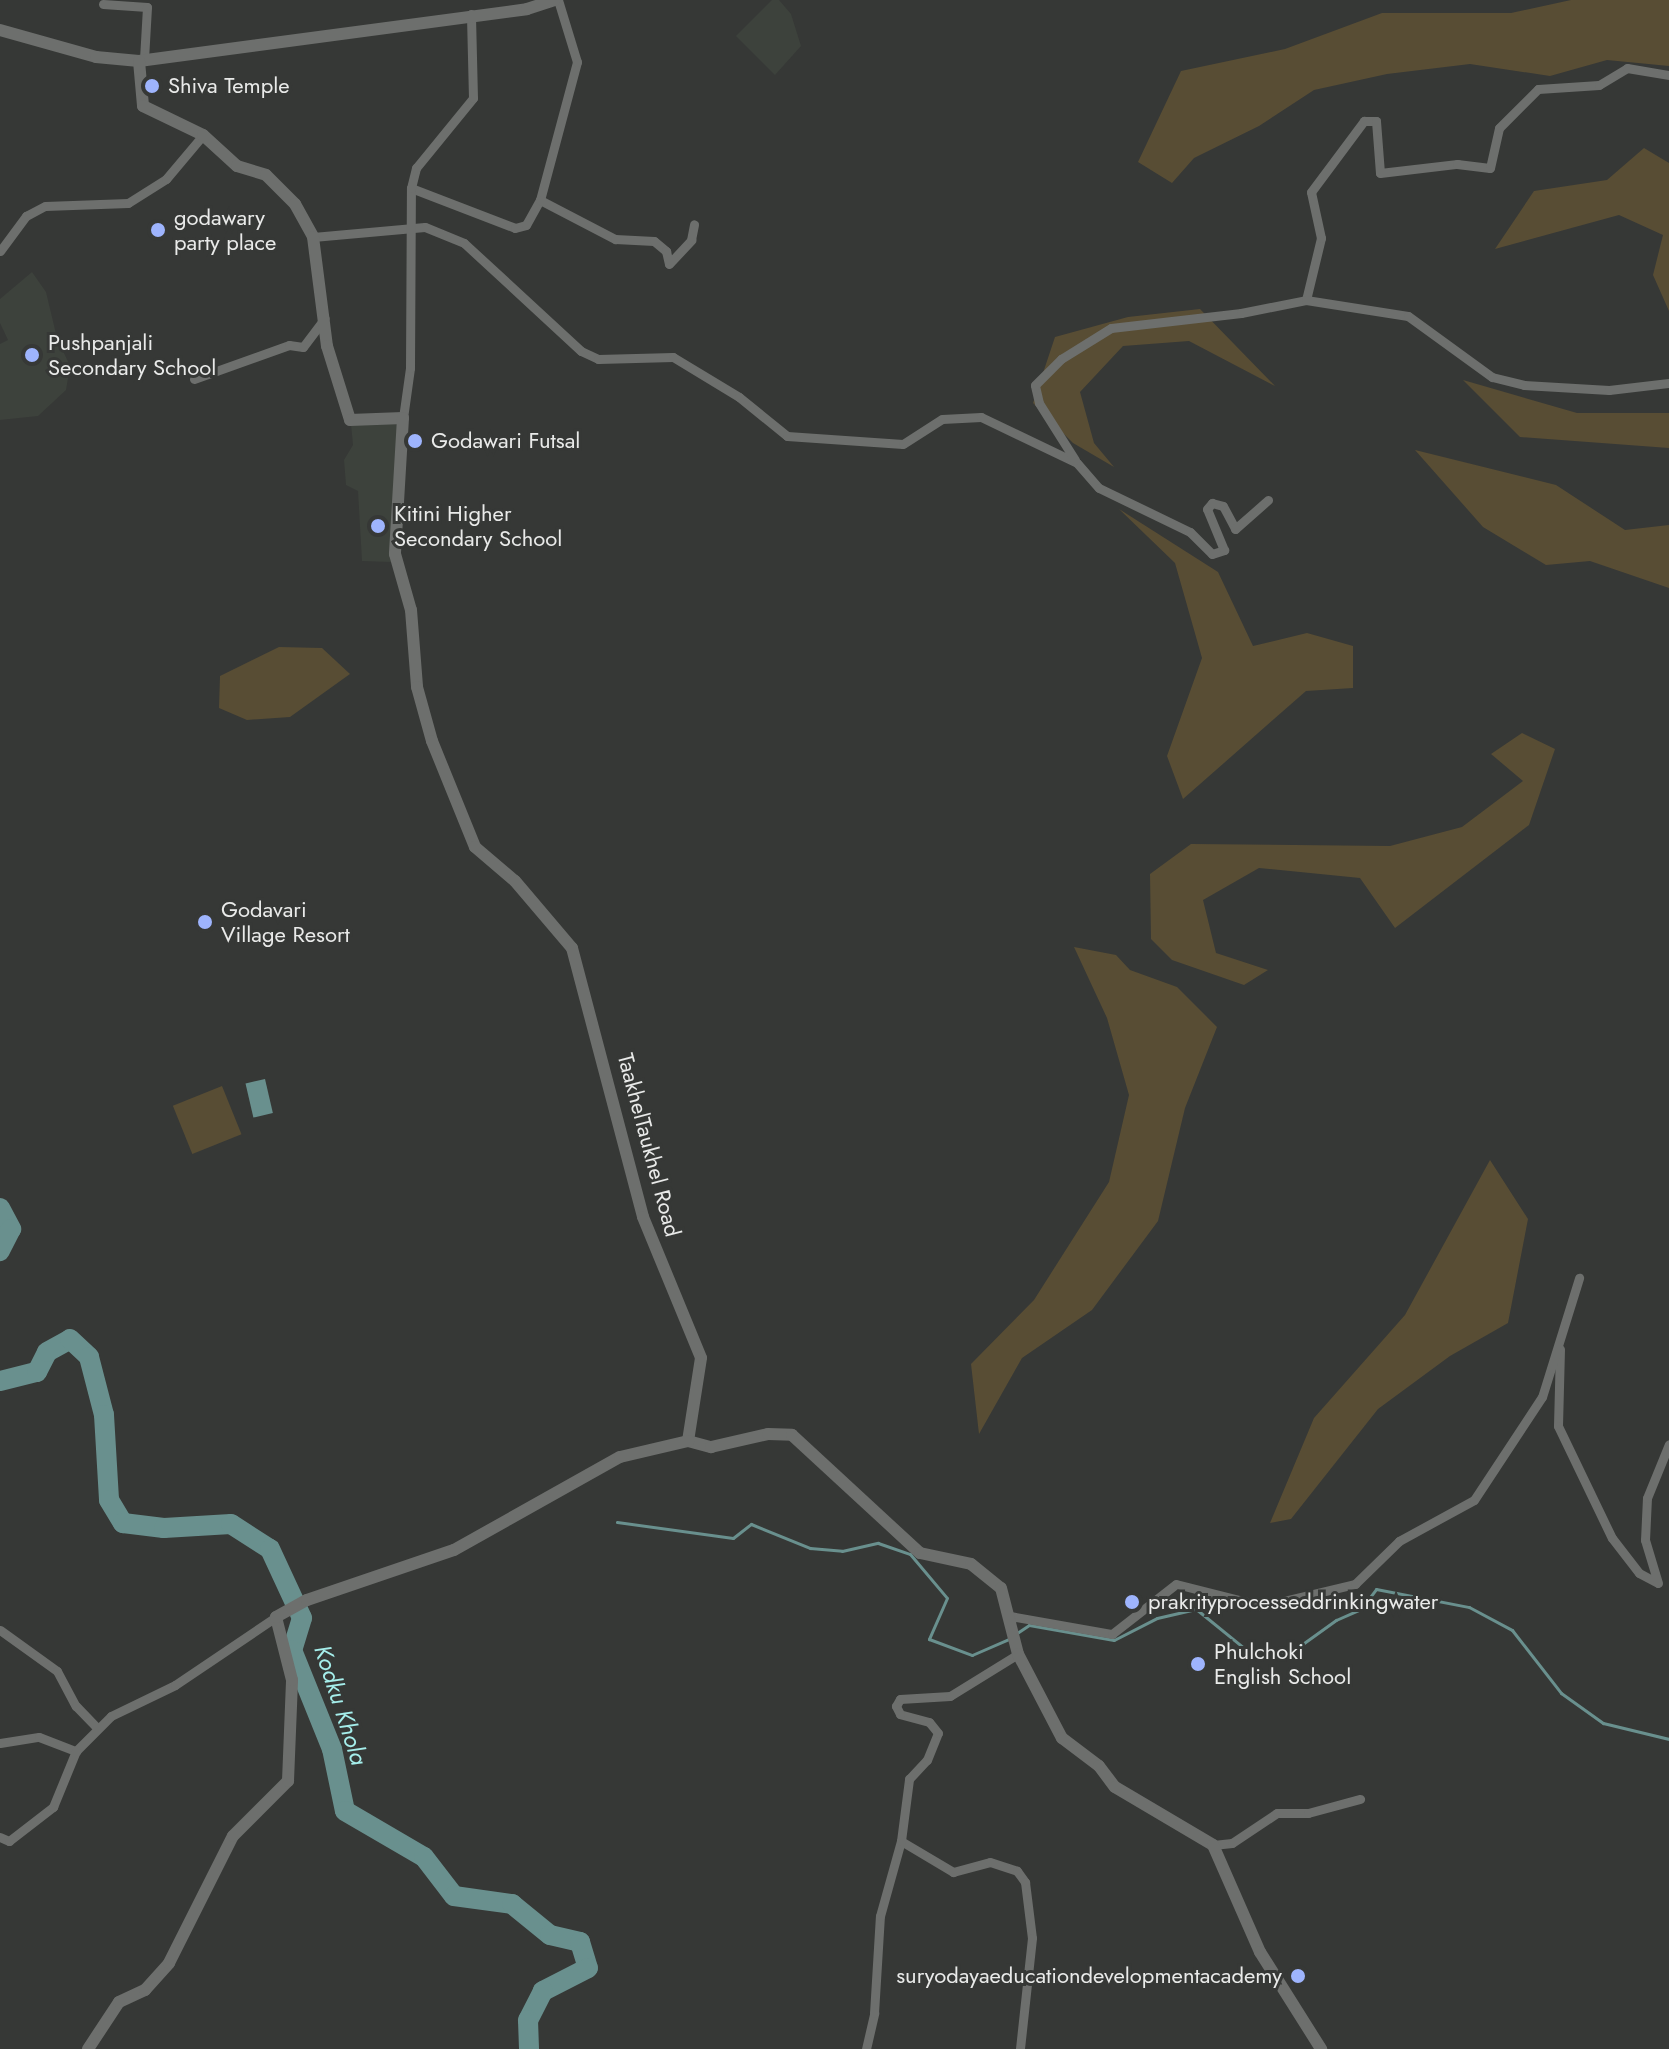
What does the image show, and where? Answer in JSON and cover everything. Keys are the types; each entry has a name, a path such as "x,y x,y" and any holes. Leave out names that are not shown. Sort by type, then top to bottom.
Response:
{"street":[{"path":"0,30 96,57 142,60 557,0 577,62 540,200 520,229 411,188"},
{"path":"103,4 147,7 142,60 143,106 203,135 237,166 266,175 281,187 313,237 327,346 350,420 403,418 410,368 411,188 416,168 473,98 471,14"},
{"path":"1306,300 1321,238 1311,192 1364,121 1376,121 1380,173 1457,164 1490,168 1499,128 1538,89 1599,85 1627,68 1669,75"},
{"path":"0,251 26,216 45,206 128,203 166,179 203,135"},
{"path":"540,200 615,239 654,241 666,251 669,264 691,240 694,224"},
{"path":"313,237 425,227 464,243 581,351 598,359 673,357 739,397 787,436 903,444 942,419 981,417 1077,463"},
{"path":"1268,500 1235,529 1223,506 1212,503 1207,509 1224,550 1212,554 1190,532 1099,488 1077,463 1039,403 1035,385 1061,359 1111,328 1241,313 1306,300 1408,316 1492,377 1524,385 1609,390 1669,383"},
{"path":"194,379 289,345 303,347 325,318"},
{"name":"TaakhelTaukhel Road","path":"403,418 395,554 411,610 417,687 432,741 475,847 515,881 572,948 643,1217 701,1358 688,1441"},
{"path":"1013,1626 1112,1634 1176,1584 1263,1606 1355,1584 1399,1541 1474,1500 1542,1397 1579,1278"},
{"path":"1560,1338 1558,1426 1612,1538 1639,1573 1658,1583 1645,1540 1647,1498 1669,1444"},
{"path":"0,1837 9,1841 53,1807 76,1751 96,1727 175,1685 280,1614 307,1600 454,1550 620,1457 688,1441 711,1447 768,1434 792,1435 920,1553 971,1564 1001,1588 1018,1654 1062,1738 1099,1766 1115,1787 1213,1845 1260,1952 1321,2049"},
{"path":"88,2049 119,2002 145,1990 169,1963 233,1836 288,1781 292,1680 280,1614"},
{"path":"0,1630 57,1671 76,1706 96,1727"},
{"path":"866,2049 874,2013 880,1916 901,1841 909,1779 927,1760 938,1733 929,1722 900,1714 896,1706 900,1699 950,1696 1018,1654"},
{"path":"0,1743 39,1737 76,1751"},
{"path":"1213,1845 1232,1843 1277,1813 1308,1813 1360,1799"},
{"path":"901,1841 953,1872 990,1862 1017,1871 1025,1882 1032,1938 1020,2049"}],"shaded area":[{"path":"772,0 779,0 791,14 801,46 775,75 736,36"},
{"path":"1571,0 1669,0 1669,66 1607,60 1550,76 1470,64 1387,74 1314,90 1259,126 1194,158 1172,183 1138,162 1181,71 1285,49 1382,13 1511,13"},
{"path":"1644,148 1669,163 1669,311 1653,275 1663,235 1619,215 1495,249 1534,191 1607,180"},
{"name":"Pushpanjali Secondary School","path":"32,272 46,292 57,338 70,366 66,390 38,416 0,420 0,344 8,340 0,323 0,299"},
{"path":"1200,309 1275,386 1189,341 1123,346 1080,392 1094,443 1114,467 1073,443 1033,403 1055,337 1128,317"},
{"path":"1463,380 1577,413 1669,413 1669,448 1520,437"},
{"name":"Kitini Higher Secondary School","path":"401,422 402,487 391,562 362,561 358,491 346,485 344,460 353,445 351,424"},
{"path":"1415,450 1556,485 1625,530 1669,525 1669,588 1590,561 1546,565 1483,527"},
{"path":"1119,509 1218,572 1253,646 1307,633 1353,646 1353,688 1306,691 1183,799 1167,756 1202,658 1175,563"},
{"path":"279,647 322,648 350,674 290,717 247,720 219,708 220,676"},
{"path":"1522,733 1555,749 1529,825 1395,928 1360,878 1259,868 1203,900 1216,953 1268,970 1244,985 1172,960 1151,939 1150,874 1191,844 1390,846 1462,827 1523,781 1491,754"},
{"path":"1074,947 1116,955 1130,970 1177,987 1217,1027 1185,1108 1158,1221 1092,1310 1022,1358 979,1434 971,1364 1034,1300 1109,1182 1129,1095 1107,1018"},
{"path":"222,1086 241,1134 192,1154 173,1106"},
{"path":"1490,1160 1528,1219 1508,1323 1450,1356 1378,1409 1291,1519 1270,1523 1314,1418 1405,1315"}],"water":[{"path":"265,1079 273,1113 253,1118 246,1083"}],"waterway":[{"name":"Kodku Khola","path":"0,1208 11,1229 0,1251"},
{"name":"Kodku Khola","path":"0,1381 37,1372 47,1352 70,1339 89,1357 104,1415 109,1500 123,1523 164,1528 231,1524 270,1549 302,1618 292,1650 332,1749 345,1811 424,1857 454,1896 512,1904 550,1935 580,1942 588,1968 543,1991 528,2020 529,2049"},
{"path":"617,1522 733,1538 751,1524 810,1548 842,1551 878,1543 910,1554 947,1598 929,1639 972,1655 1011,1638"},
{"path":"1017,1633 1029,1625 1114,1640 1157,1618 1196,1609 1244,1648 1290,1653 1336,1620 1361,1609 1376,1589 1469,1607 1512,1630 1561,1693 1603,1723 1669,1739"}],"place":[{"name":"Shiva Temple","path":"152,86"},
{"name":"godawary party place","path":"158,230"},
{"name":"Pushpanjali Secondary School","path":"32,355"},
{"name":"Godawari Futsal","path":"415,441"},
{"name":"Kitini Higher Secondary School","path":"378,526"},
{"name":"Godavari Village Resort","path":"205,922"},
{"name":"prakrityprocesseddrinkingwater","path":"1132,1602"},
{"name":"Phulchoki English School","path":"1198,1664"},
{"name":"suryodayaeducationdevelopmentacademy","path":"1298,1976"}]}
